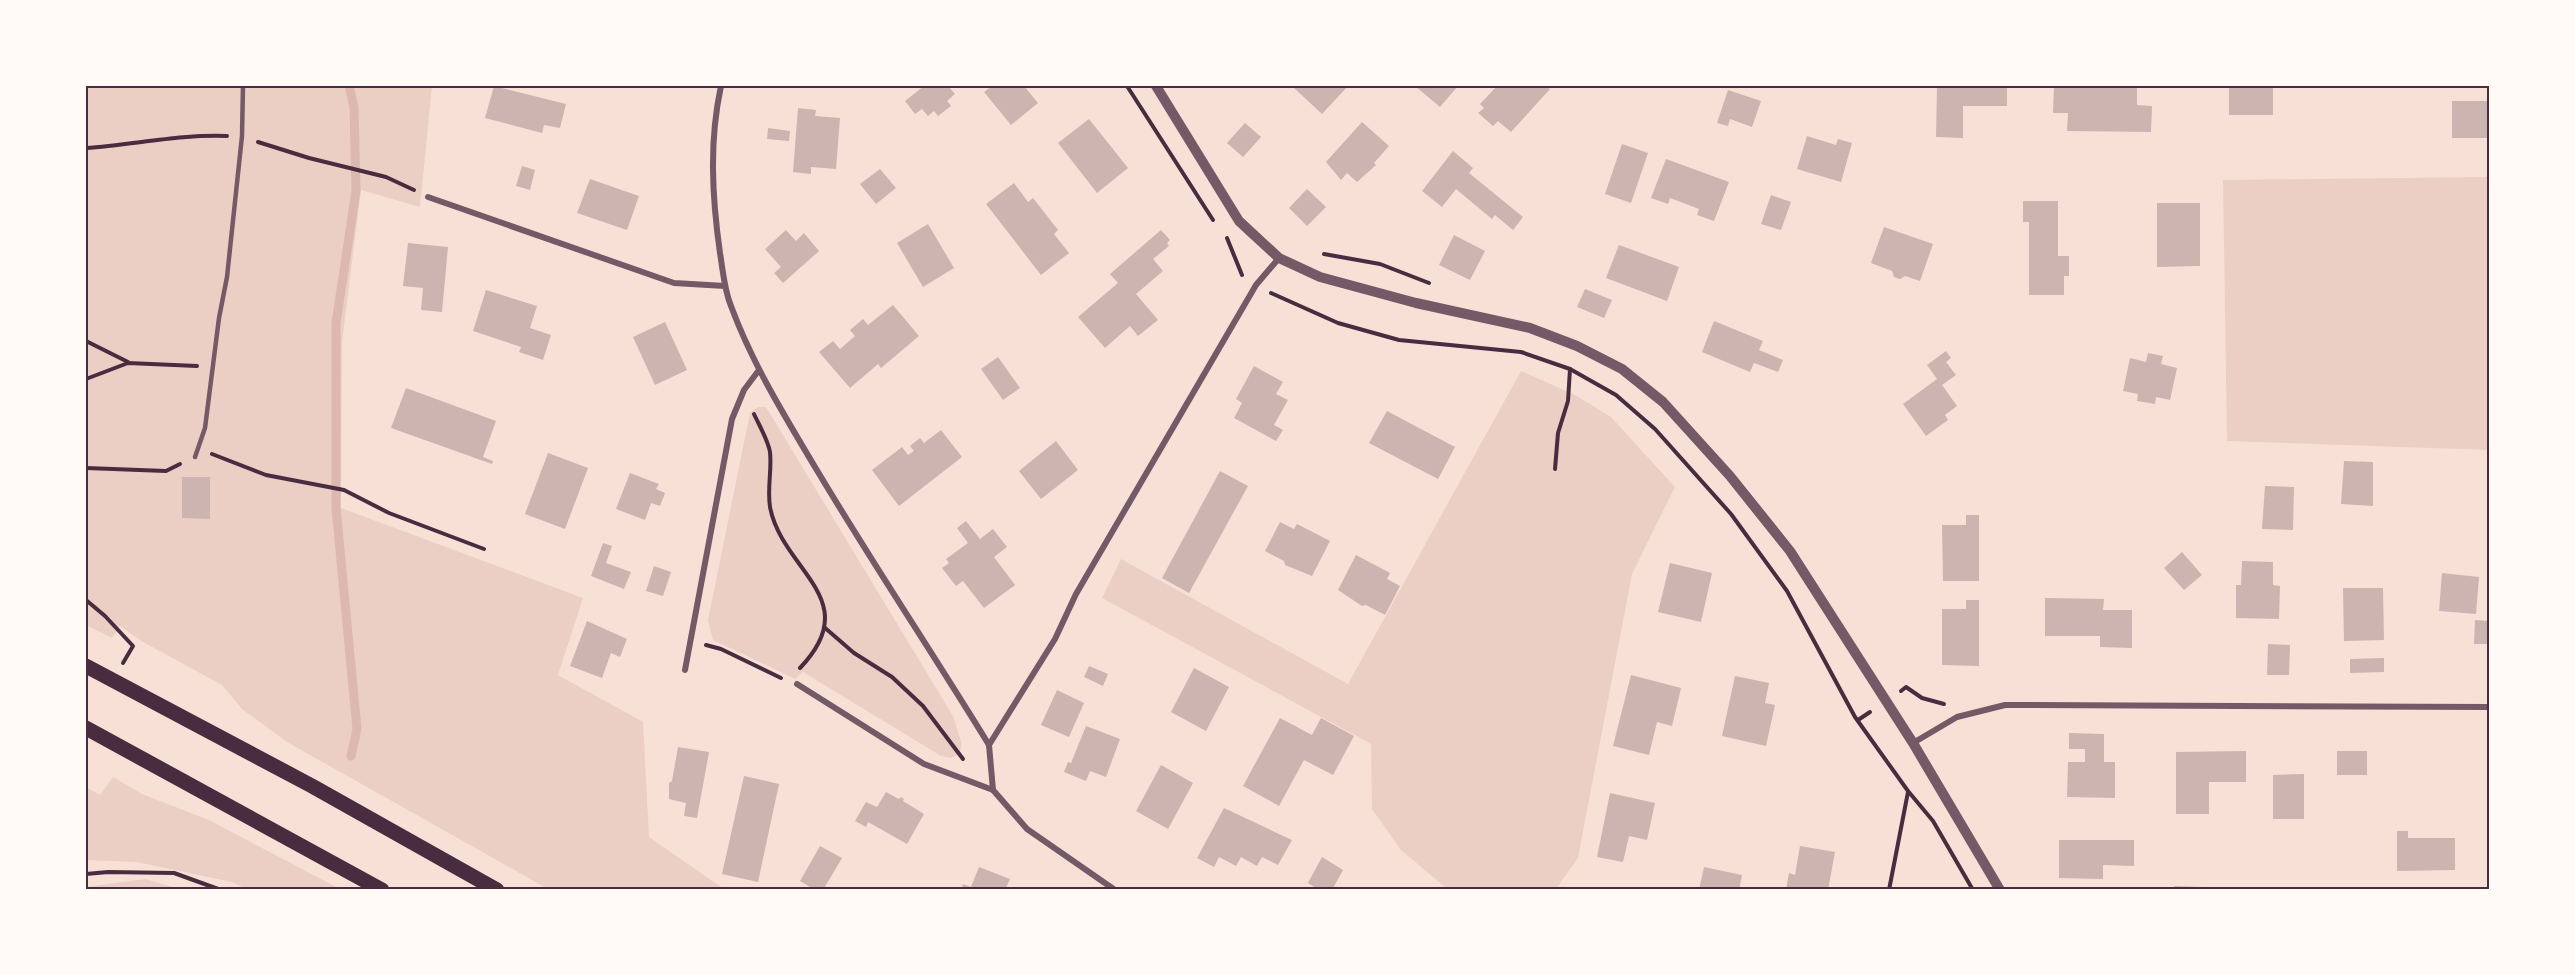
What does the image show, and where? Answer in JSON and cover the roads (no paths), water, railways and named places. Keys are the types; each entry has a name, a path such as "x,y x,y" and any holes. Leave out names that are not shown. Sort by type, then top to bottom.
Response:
{"main road":[{"path":"86,666 312,786 497,890"},
{"path":"86,728 382,890"}],"street":[{"path":"721,86 716,105 712,167 717,229 725,285 731,306 759,370 832,494 989,745 993,790"},
{"path":"1156,86 1239,221 1279,258 1320,277 1416,303 1530,328 1577,346 1622,369 1663,402 1730,476 1790,551 1913,743 2000,890"},
{"path":"428,197 674,283 725,285"},
{"path":"989,745 1055,639 1076,594 1256,285 1279,258"},
{"path":"685,670 732,419 744,390 759,370"},
{"path":"796,684 924,764 993,790 1027,829 1115,890"},
{"path":"1913,743 1957,717 2005,705 2490,707"}],"lane":[{"path":"195,457 205,428 227,277 242,136 243,86"}],"waterway":[{"path":"349,86 354,107 356,191 336,323 336,508 357,729 351,756"}]}
